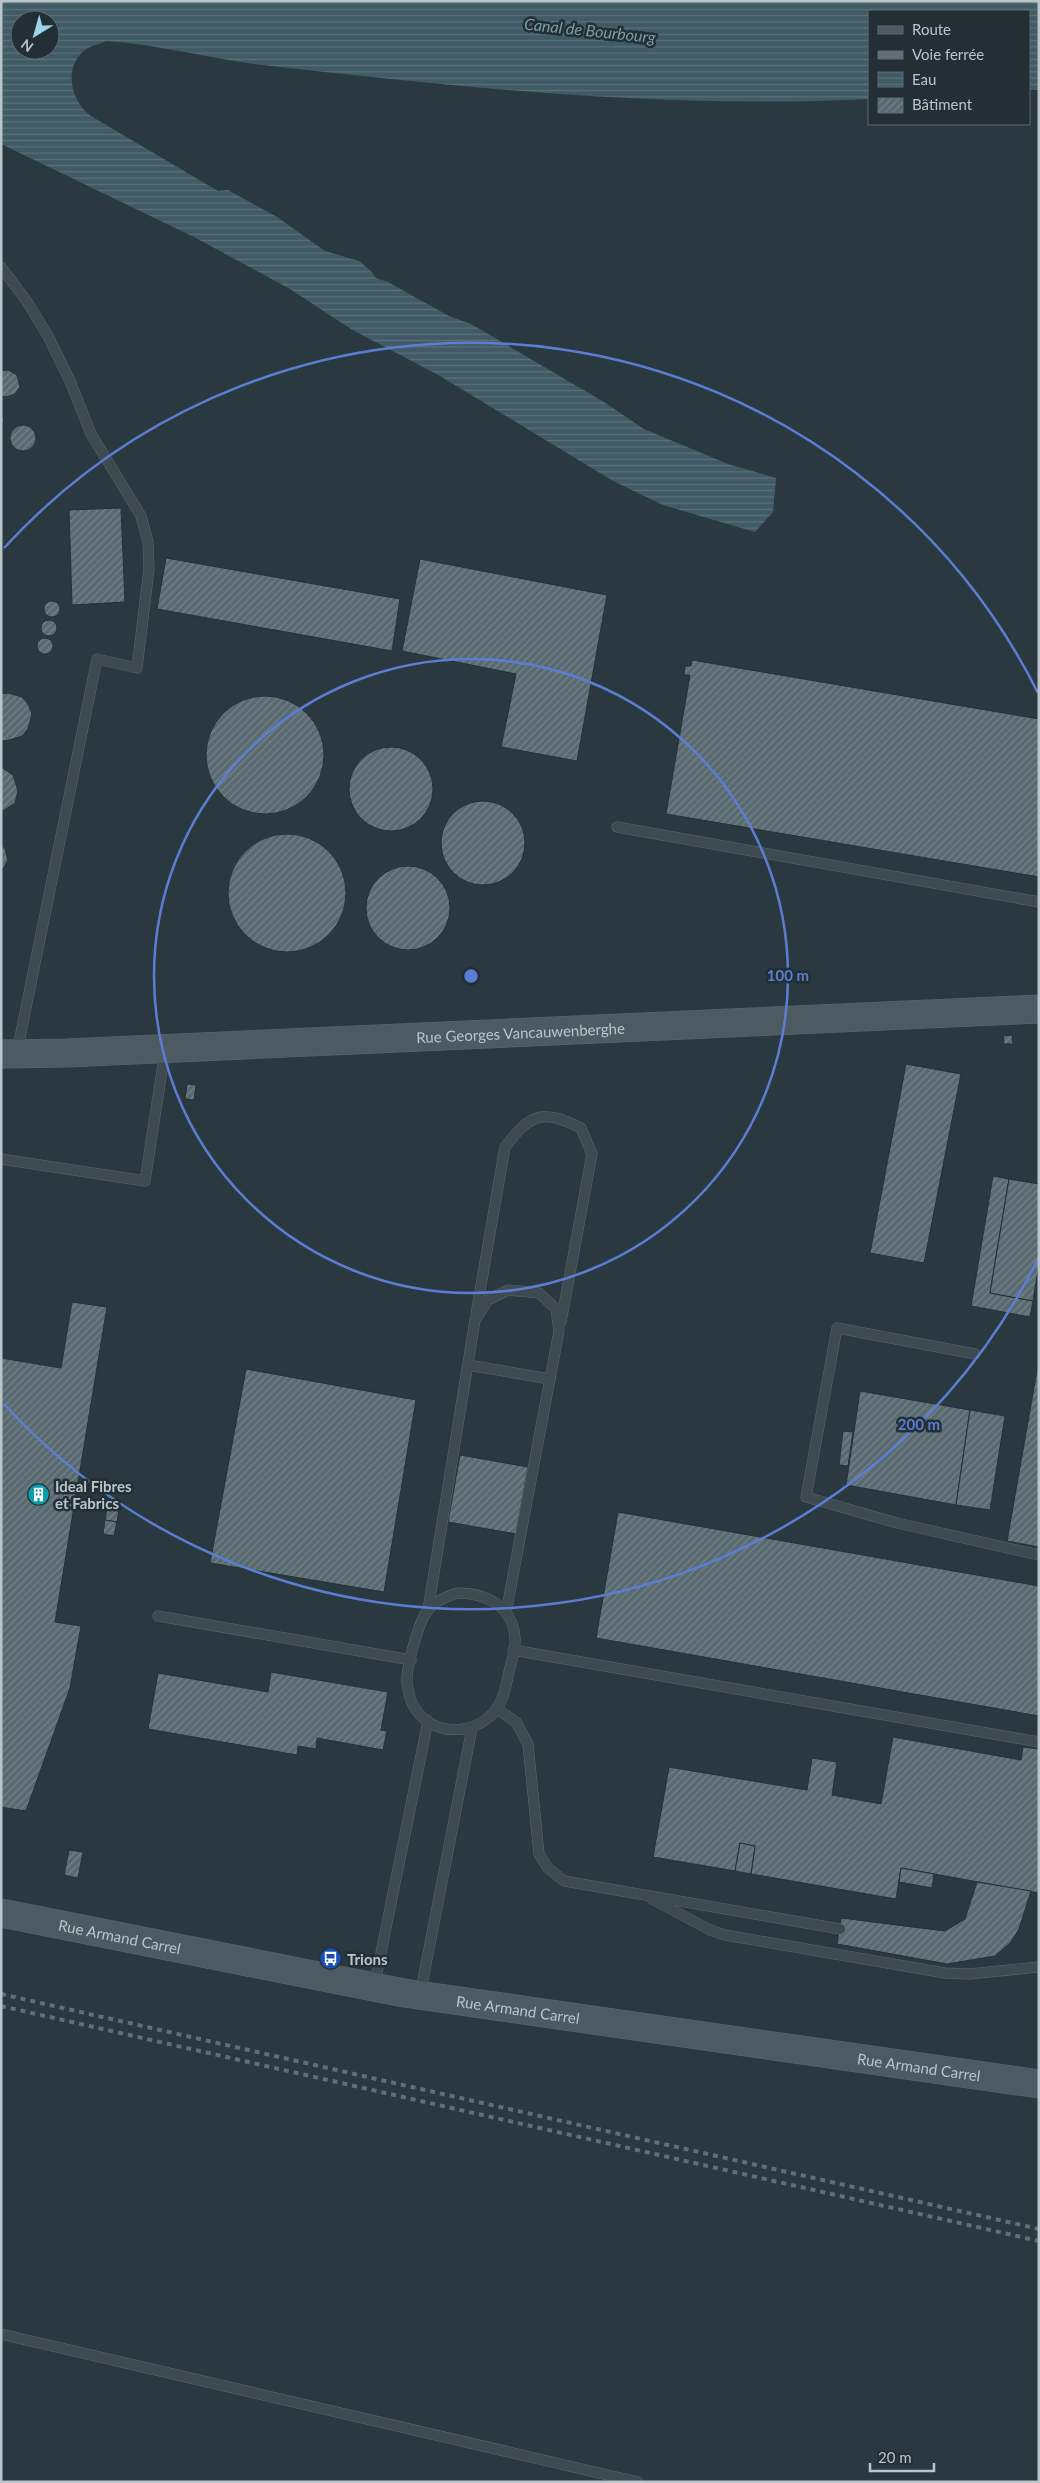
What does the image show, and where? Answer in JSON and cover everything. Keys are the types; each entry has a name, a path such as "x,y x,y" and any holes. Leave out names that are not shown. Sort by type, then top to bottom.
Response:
{"street":[{"name":"Rue Georges Vancauwenberghe","path":"9,1054 1039,1009"},
{"name":"Rue Armand Carrel","path":"1,1913 420,1996 1039,2084"}],"lane":[{"path":"1,267 38,316 56,350 91,434 141,516 149,555 148,585 137,668 97,659 9,1054"},
{"path":"617,828 1039,902"},
{"path":"1,1159 144,1181 166,1047"},
{"path":"428,1610 475,1320 506,1148 520,1128 537,1117 558,1116 582,1128 592,1154 506,1613"},
{"path":"475,1320 488,1300 508,1290 539,1293 556,1310 559,1330"},
{"path":"975,1354 838,1328 806,1497 897,1523 1039,1555"},
{"path":"468,1365 550,1379"},
{"path":"457,1593 474,1593 490,1598 506,1613 512,1623 516,1640 503,1696 496,1709 486,1720 472,1728 457,1730 442,1728 428,1721 417,1710 409,1697 407,1680 419,1624 428,1610 441,1599 457,1593"},
{"path":"158,1616 411,1660"},
{"path":"513,1650 1039,1742"},
{"path":"496,1709 516,1722 528,1744 539,1854 548,1868 564,1881 840,1929"},
{"path":"374,1988 428,1721"},
{"path":"420,1996 472,1728"},
{"path":"642,1894 710,1930 725,1935 945,1974 969,1974 1039,1967"},
{"path":"1,2334 638,2482"}],"water":[{"name":"Canal de Bourbourg","path":"1,1 1039,1 1039,90 1030,90 1030,10 868,10 868,99 717,101 641,99 489,89 263,65 107,41 88,48 75,63 72,73 74,92 78,101 91,116 218,191 228,190 277,217 325,251 359,261 376,278 388,282 449,316 471,324 604,402 644,429 728,464 776,478 773,512 755,532 663,505 613,481 440,376 351,329 290,289 194,237 1,144"}],"building":[{"path":"8,370 17,375 20,387 15,394 6,397 1,396 1,371"},
{"path":"1,414 4,420 1,426"},
{"path":"23,425 32,429 36,438 32,447 23,451 14,447 10,438 14,429"},
{"path":"121,508 125,602 72,605 69,510"},
{"path":"166,558 400,599 392,651 157,609"},
{"path":"420,559 607,595 577,761 501,747 516,674 402,651"},
{"path":"49,601 55,601 60,606 58,615 49,617 44,612 44,606"},
{"path":"46,620 52,620 57,625 55,634 46,636 41,631 41,625"},
{"path":"42,638 48,638 53,643 51,652 42,654 37,649 37,643"},
{"path":"692,660 1039,719 1039,877 666,814 690,675 684,675 685,666 691,666"},
{"path":"8,693 22,697 28,704 32,714 28,729 22,736 6,741 1,740 1,694"},
{"path":"265,696 288,700 307,713 320,732 324,755 320,778 307,797 288,810 265,814 242,810 223,797 210,778 206,755 210,732 223,713 242,700"},
{"path":"383,747 399,747 415,754 426,765 433,781 430,805 421,819 415,824 399,831 383,831 367,824 356,813 349,797 349,781 356,765 367,754"},
{"path":"1,767 13,775 18,791 15,803 1,812"},
{"path":"475,801 491,801 507,808 518,819 525,835 522,859 513,873 507,878 491,885 475,885 459,878 448,867 441,851 441,835 448,819 459,808"},
{"path":"287,834 310,838 329,851 342,870 346,893 342,916 329,935 310,948 287,952 264,948 245,935 232,916 228,893 232,870 245,851 264,838"},
{"path":"1,844 5,849 8,860 1,872"},
{"path":"400,866 416,866 432,873 443,884 450,900 447,924 438,938 432,943 416,950 400,950 384,943 373,932 366,916 366,900 373,884 384,873"},
{"path":"1012,1035 1013,1044 1004,1044 1003,1036"},
{"path":"906,1064 961,1074 924,1263 870,1253"},
{"path":"187,1084 196,1085 194,1100 185,1099"},
{"path":"993,1176 1009,1179 990,1293 1033,1301 1030,1317 971,1306"},
{"path":"1009,1179 1039,1184 1039,1264 1033,1301 990,1293"},
{"name":"Ideal Fibres et Fabrics","path":"72,1302 107,1307 55,1622 81,1626 70,1688 26,1811 1,1807 1,1358 61,1368"},
{"path":"1039,1359 1039,1547 1007,1541"},
{"path":"246,1369 416,1400 384,1592 210,1563"},
{"path":"860,1391 970,1410 956,1505 846,1485"},
{"path":"970,1410 1005,1416 990,1510 956,1505"},
{"path":"843,1431 853,1432 848,1466 839,1465"},
{"path":"460,1455 528,1467 516,1534 448,1522"},
{"path":"108,1502 120,1504 117,1522 105,1520"},
{"path":"618,1512 1039,1586 1039,1716 596,1638"},
{"path":"105,1520 117,1522 114,1536 103,1534"},
{"path":"271,1672 388,1692 381,1730 387,1731 383,1750 317,1738 316,1749 298,1746 297,1755 148,1729 158,1673 268,1692"},
{"path":"893,1737 1021,1760 1023,1747 1039,1749 1039,1893 901,1868 896,1899 751,1874 755,1846 740,1843 735,1871 653,1857 669,1767 807,1790 812,1758 837,1762 832,1795 881,1804"},
{"path":"740,1843 755,1846 751,1874 735,1871"},
{"path":"69,1850 83,1852 78,1878 64,1875"},
{"path":"901,1868 934,1874 932,1888 899,1882"},
{"path":"977,1882 1031,1891 1019,1929 1011,1942 995,1956 947,1964 837,1944 841,1918 945,1931 965,1919"}],"railway":[{"path":"1,1994 1039,2229"},
{"path":"1,2006 1039,2241"}],"place":[{"name":"Ideal Fibres et Fabrics","path":"39,1495"},
{"name":"Trions","path":"331,1959"}]}
